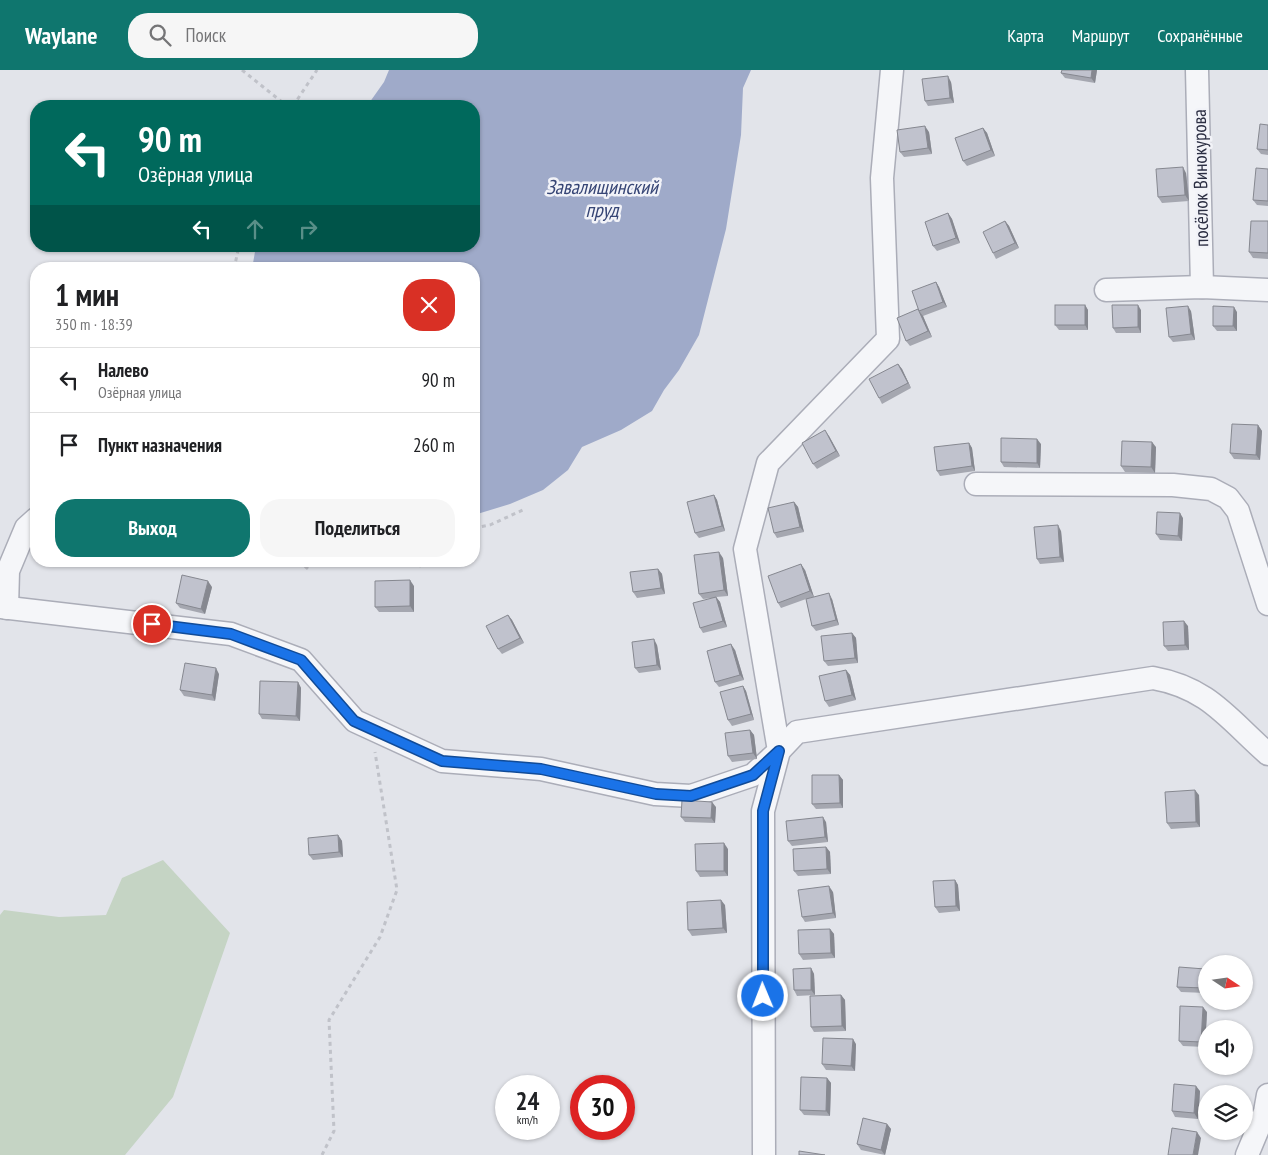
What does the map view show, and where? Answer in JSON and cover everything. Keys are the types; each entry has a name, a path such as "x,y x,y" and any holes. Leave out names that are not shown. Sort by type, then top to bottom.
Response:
{"street":[{"path":"764,1155 763,811 779,751 745,549 768,464 888,339 882,178 892,70"},
{"name":"посёлок Винокурова","path":"1198,70 1202,286"},
{"path":"1106,290 1202,286 1268,290"},
{"path":"976,484 1173,486 1211,489 1228,498 1238,511 1268,604"},
{"path":"30,524 26,528 8,571 4,607 231,634 301,660 354,721 442,761 541,769 656,794 691,796 753,775 797,732 1153,678 1175,682 1200,693 1230,717 1268,754"},
{"path":"1247,1155 1265,1112 1268,1095"}],"path":[{"path":"242,70 280,100"},
{"path":"297,100 316,70"},
{"path":"480,527 490,525 525,509"},
{"path":"322,1155 334,1131 328,1020 380,937 397,890 372,729"}],"green space":[{"path":"163,860 230,933 173,1097 125,1155 0,1155 0,915 4,910 59,917 106,915 122,878"}],"water":[{"name":"Завалищинский пруд","path":"389,70 751,70 743,88 741,135 726,229 699,335 679,370 664,390 652,411 621,430 582,447 568,470 543,490 510,504 480,513 480,262 253,262 255,252 480,252 480,100 371,100 384,82"}],"building":[{"path":"1062,70 1092,70 1091,78 1061,73"},
{"path":"948,76 950,98 925,101 922,79"},
{"path":"1260,124 1268,125 1268,150 1257,149"},
{"path":"925,126 928,148 900,152 897,130"},
{"path":"983,128 991,150 963,161 955,138"},
{"path":"1183,167 1185,195 1158,197 1156,169"},
{"path":"1256,168 1268,169 1268,201 1253,200"},
{"path":"948,213 956,238 933,246 925,222"},
{"path":"1005,221 1015,243 993,253 983,232"},
{"path":"1251,221 1268,221 1268,253 1249,252"},
{"path":"936,282 943,302 919,311 912,291"},
{"path":"1055,305 1085,305 1085,325 1055,325"},
{"path":"1112,305 1138,305 1138,327 1113,328"},
{"path":"1188,306 1191,334 1169,337 1166,308"},
{"path":"1213,306 1234,307 1233,326 1213,326"},
{"path":"918,309 928,331 906,341 897,318"},
{"path":"898,364 908,383 879,398 869,379"},
{"path":"1232,424 1258,425 1256,455 1230,453"},
{"path":"825,430 836,451 813,464 802,443"},
{"path":"1001,438 1037,439 1037,463 1001,462"},
{"path":"1122,441 1152,442 1151,467 1121,466"},
{"path":"969,443 972,466 937,471 934,447"},
{"path":"714,495 722,526 695,533 687,502"},
{"path":"794,502 800,527 774,533 768,508"},
{"path":"1157,512 1180,513 1178,536 1156,534"},
{"path":"1058,525 1060,557 1037,559 1034,527"},
{"path":"719,552 724,590 699,594 694,555"},
{"path":"801,564 810,591 778,603 768,576"},
{"path":"658,569 661,588 633,592 630,572"},
{"path":"182,575 208,581 201,609 176,603"},
{"path":"410,580 410,606 375,607 375,581"},
{"path":"829,593 836,620 812,626 806,599"},
{"path":"716,597 723,621 700,628 693,603"},
{"path":"508,615 520,638 498,649 486,626"},
{"path":"1184,621 1185,645 1164,646 1163,622"},
{"path":"852,633 855,658 824,661 821,636"},
{"path":"654,639 657,665 635,668 632,642"},
{"path":"731,644 740,675 715,682 707,651"},
{"path":"185,663 216,668 212,695 180,690"},
{"path":"846,670 852,695 825,701 819,676"},
{"path":"260,681 298,682 296,716 259,714"},
{"path":"743,686 751,714 728,720 720,692"},
{"path":"750,730 753,753 728,756 725,733"},
{"path":"812,775 839,775 840,803 812,804"},
{"path":"1195,790 1196,822 1167,823 1165,792"},
{"path":"682,800 712,802 711,818 681,817"},
{"path":"823,817 825,837 788,841 786,821"},
{"path":"338,835 339,852 309,855 308,838"},
{"path":"724,843 724,871 696,871 695,844"},
{"path":"826,847 827,869 794,871 793,849"},
{"path":"955,880 956,906 935,907 933,881"},
{"path":"829,886 833,913 802,917 798,890"},
{"path":"721,900 723,928 688,930 687,902"},
{"path":"830,929 831,953 799,954 798,930"},
{"path":"1179,967 1198,968 1198,988 1177,987"},
{"path":"811,968 811,990 794,990 793,969"},
{"path":"841,995 842,1026 811,1027 810,996"},
{"path":"1180,1006 1198,1007 1198,1010 1203,1010 1202,1020 1198,1020 1198,1042 1179,1041"},
{"path":"823,1038 853,1039 851,1066 822,1064"},
{"path":"801,1077 827,1078 826,1111 800,1110"},
{"path":"1174,1084 1196,1086 1194,1113 1172,1111"},
{"path":"863,1118 887,1124 881,1150 857,1144"},
{"path":"1172,1128 1197,1132 1193,1155 1168,1155"},
{"path":"799,1151 825,1155 799,1155"}],"route":[{"path":"152,624 231,634 301,660 354,721 442,761 541,769 656,794 691,796 753,775 779,751 763,811 763,996"}]}
